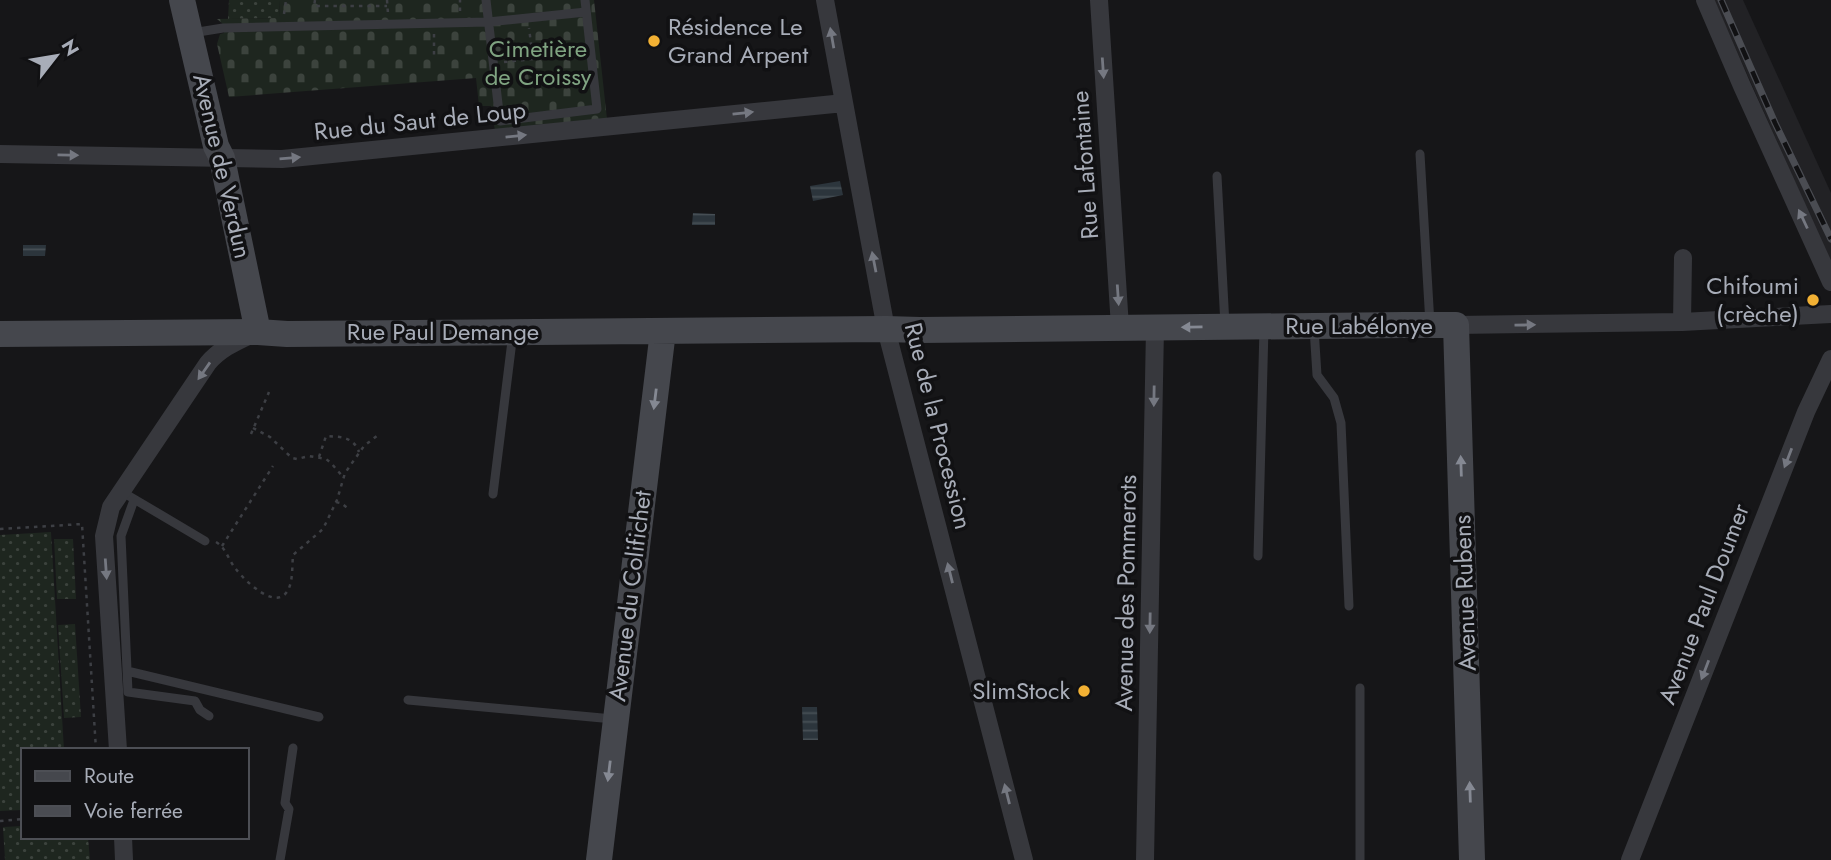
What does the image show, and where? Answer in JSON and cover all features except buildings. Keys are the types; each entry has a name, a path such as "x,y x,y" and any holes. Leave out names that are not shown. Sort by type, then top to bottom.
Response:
{"main road":[{"name":"Avenue de Verdun","path":"182,0 216,146 222,158 258,332"},
{"name":"Rue Labélonye","path":"886,329 1456,326"},
{"name":"Avenue Rubens","path":"1456,326 1472,860"},
{"name":"Rue Paul Demange","path":"0,334 886,329"},
{"name":"Avenue du Colifichet","path":"598,860 663,331"}],"street":[{"name":"Rue de la Procession","path":"825,0 886,329 1024,860"},
{"name":"Rue Lafontaine","path":"1099,0 1120,327"},
{"path":"1705,0 1831,282"},
{"name":"Rue du Saut de Loup","path":"0,153 282,159 844,103"},
{"path":"1682,322 1683,258"},
{"name":"Rue Labélonye","path":"1456,326 1682,322 1831,314"},
{"name":"Avenue des Pommerots","path":"1145,860 1155,328"},
{"path":"118,748 104,536 111,507 128,495 214,356 232,343 258,332"},
{"name":"Avenue Paul Doumer","path":"1630,860 1806,412 1830,366"},
{"path":"123,839 124,860"}],"lane":[{"path":"486,0 500,121 597,109 585,0"},
{"path":"190,33 223,28 488,22 586,12"},
{"path":"1420,154 1430,326"},
{"path":"1217,176 1225,327"},
{"path":"1258,556 1265,327"},
{"path":"1314,327 1317,375 1334,398 1341,423 1349,606"},
{"path":"493,495 513,331"},
{"path":"205,541 128,495 121,536 128,692 195,701 200,710 209,716"},
{"path":"127,671 319,717"},
{"path":"1360,688 1360,860"},
{"path":"408,700 615,719"},
{"path":"280,860 289,809 285,803 293,748"}],"path":[{"path":"315,0 314,6 387,6"},
{"path":"493,64 533,59 528,18"},
{"path":"434,23 435,58"},
{"path":"251,434 269,392"},
{"path":"253,428 270,437 292,458 309,456 326,459 344,478"},
{"path":"205,541 215,542 222,547 233,566 259,591 275,599 281,598 291,582 293,555 323,529 344,478 359,452 377,435"},
{"path":"319,458 326,436 347,438 354,442 359,452"},
{"path":"222,547 273,466"},
{"path":"336,502 351,510"},
{"path":"0,529 82,524 96,748"},
{"path":"0,821 21,819"}],"shaded area":[{"path":"1714,0 1743,0 1831,193 1831,263"},
{"path":"840,181 843,195 813,201 810,186"},
{"path":"693,213 715,214 715,225 692,225"},
{"path":"23,245 46,245 45,256 23,256"},
{"path":"802,707 817,707 818,740 803,740"}],"green space":[{"path":"229,0 280,0 279,18 228,19"},
{"name":"Cimetière de Croissy","path":"280,0 594,0 607,119 495,131 491,106 479,106 476,78 229,97 217,44 220,34 224,33 223,24 217,19 279,18"},
{"path":"51,532 64,748 21,748 21,810 0,811 0,535"},
{"path":"54,539 73,539 76,599 57,599"},
{"path":"75,624 81,717 64,718 58,625"},
{"path":"21,826 21,839 88,839 90,860 5,860 3,827"}],"railway":[{"path":"1721,0 1775,123 1831,239"}],"place":[{"name":"Résidence Le Grand Arpent","path":"654,41"},
{"name":"Chifoumi (crèche)","path":"1813,300"},
{"name":"SlimStock","path":"1084,691"}]}
